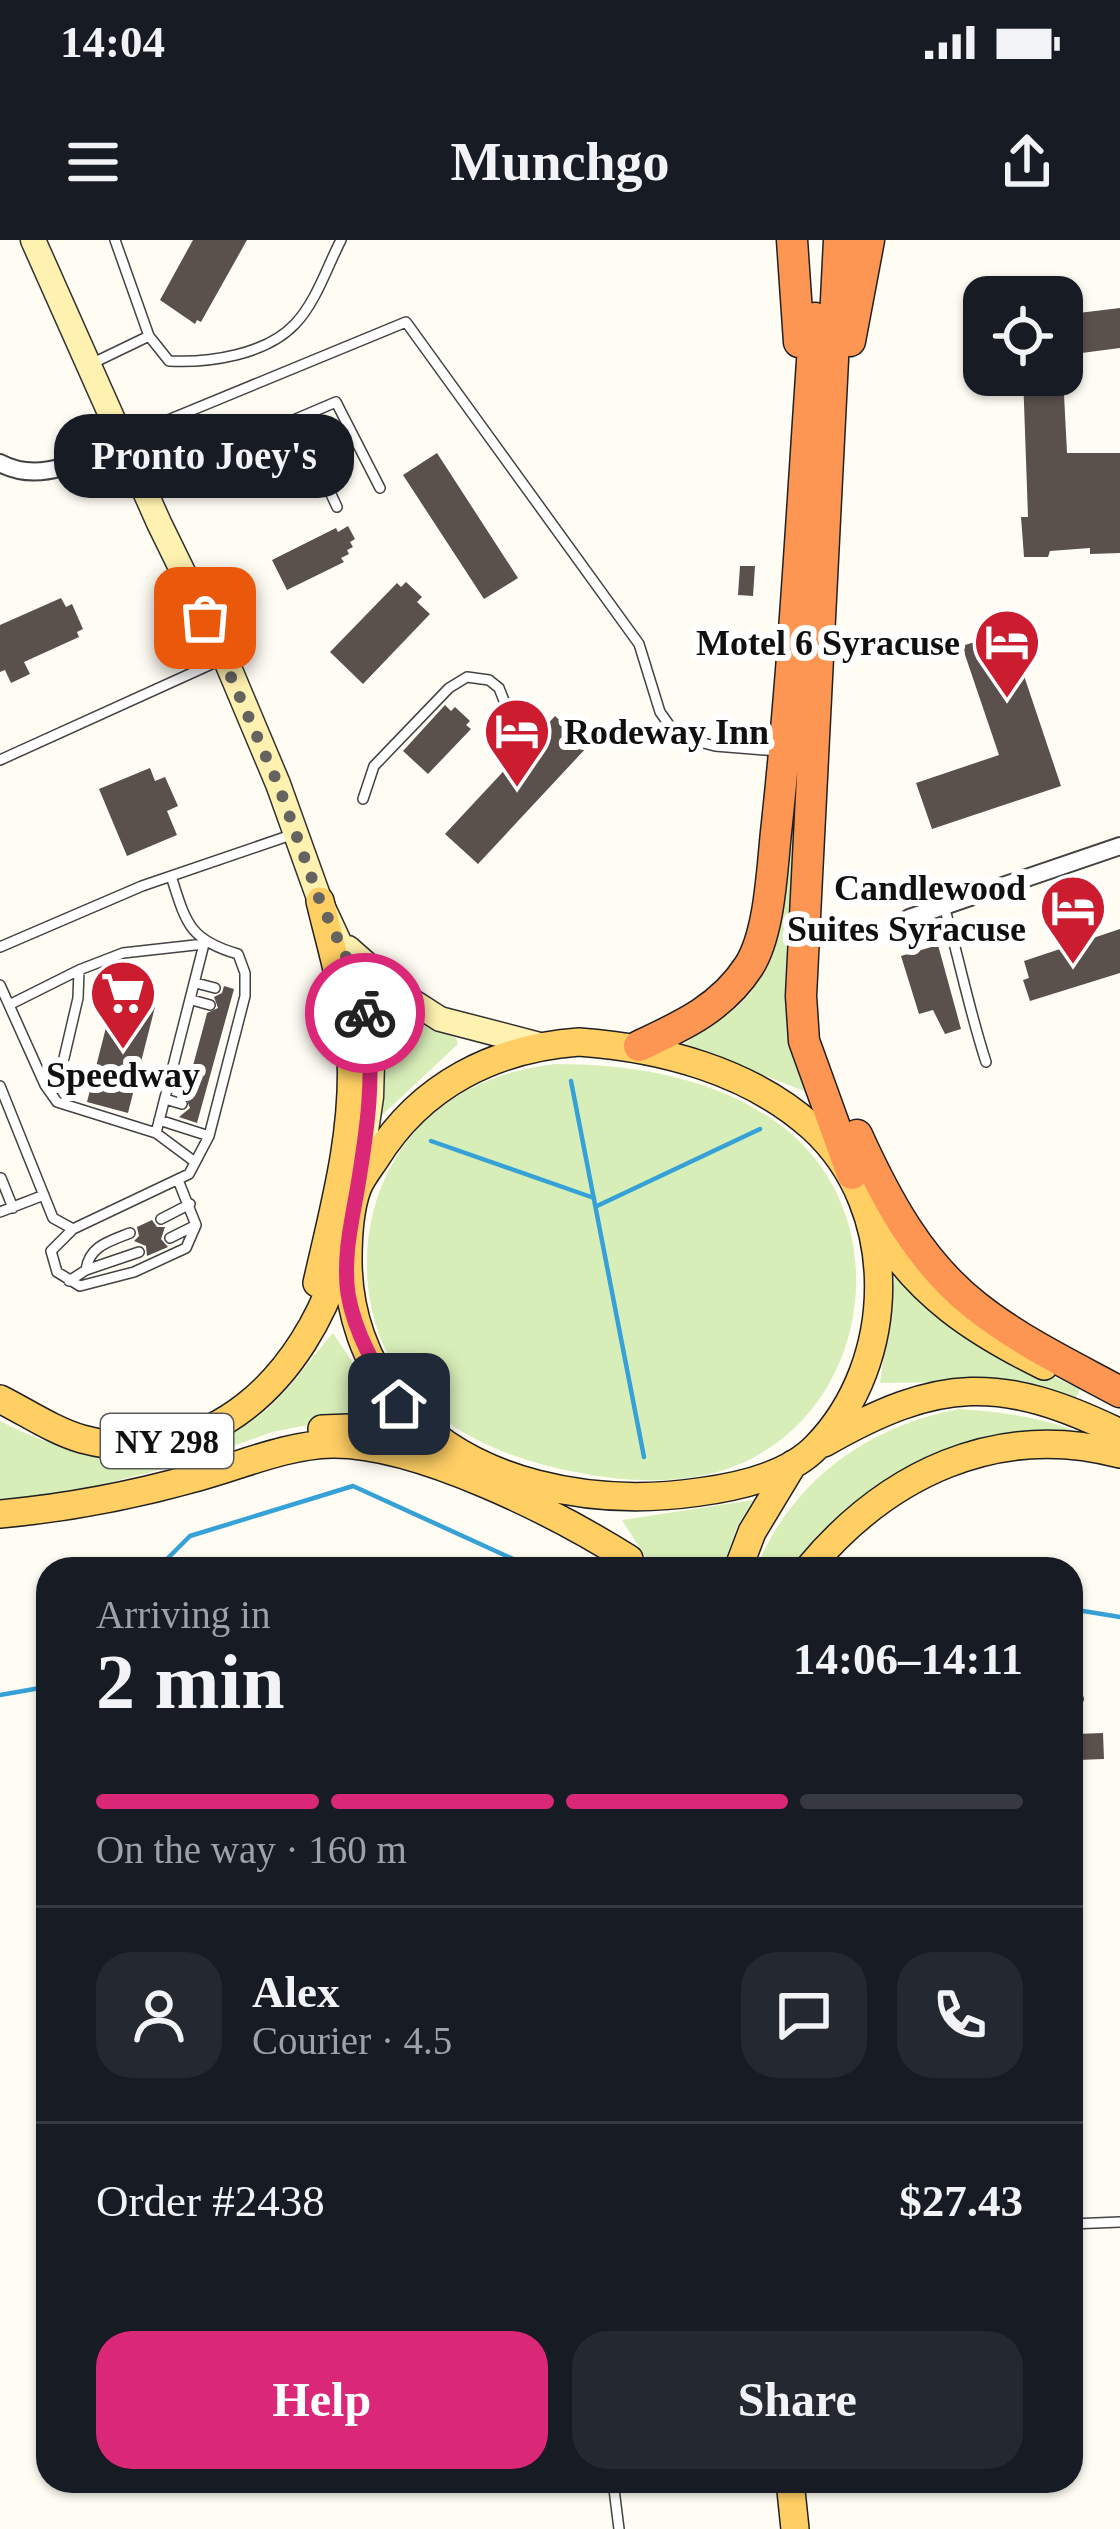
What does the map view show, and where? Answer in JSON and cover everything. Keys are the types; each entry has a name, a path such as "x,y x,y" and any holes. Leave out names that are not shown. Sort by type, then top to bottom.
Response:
{"highway":[{"path":"792,240 816,488"},
{"path":"821,240 801,996 805,1041 852,1174"},
{"path":"639,1046 715,1005 755,955 770,887 839,240"},
{"path":"816,488 869,240"},
{"path":"801,996 882,1191 939,1272 978,1309 1120,1396"}],"main road":[{"path":"304,1340 343,1169 351,1087 347,1023 320,901"},
{"name":"NY 298","path":"0,1399 87,1440 153,1444 202,1434 241,1413 287,1365 332,1288 357,1187 388,1138 427,1097 458,1076 540,1045 579,1042 639,1046 709,1069 779,1102 815,1130 852,1174 867,1209 904,1266 953,1315 1028,1358 1120,1396"},
{"path":"743,1557 752,1532 860,1377 874,1336 880,1275 867,1209"},
{"path":"348,1234 348,1291 359,1334 399,1404 452,1450"},
{"name":"NY 298","path":"0,1514 116,1496 269,1439 330,1428 404,1432 523,1481 588,1494 674,1496 731,1486 804,1456 890,1408 935,1395 969,1392 1044,1400 1120,1433"},
{"path":"818,1557 870,1505 950,1462 990,1450 1034,1445 1093,1447 1120,1454"},
{"path":"116,1496 299,1448 374,1447 445,1469 570,1523 622,1557"},
{"path":"523,1481 596,1522 627,1557"},
{"path":"791,2493 795,2529"}],"street":[{"path":"33,240 225,658 320,901 361,989 372,1063 357,1187"},
{"path":"0,463 25,472 49,472 121,440"},
{"path":"909,918 1120,846"},
{"path":"341,943 398,992 440,1018 540,1045"}],"lane":[{"path":"115,240 148,336 169,361 196,363 278,338 306,310 341,240"},
{"path":"121,440 406,322 639,644 660,712 677,736 715,746 783,751"},
{"path":"88,366 148,336"},
{"path":"337,507 296,418 336,402 380,488"},
{"path":"0,760 225,658"},
{"path":"363,799 374,766 449,688 467,677 477,676 499,688 510,716 507,727"},
{"path":"0,946 171,876 296,833"},
{"path":"155,1133 204,944 183,914 171,876"},
{"path":"944,906 965,978 966,1002 986,1062"},
{"path":"9,1005 123,953 204,944 238,954 245,973 234,1012 236,1030 209,1136 189,1174 73,1229 50,1251 57,1272 80,1286 98,1284 186,1248 196,1225 178,1180"},
{"path":"64,1058 78,998 79,970"},
{"path":"196,983 214,988"},
{"path":"0,985 57,1102 155,1133 195,1162"},
{"path":"192,1000 209,1005"},
{"path":"188,1016 205,1021"},
{"path":"224,1027 236,1030"},
{"path":"183,1034 200,1039"},
{"path":"218,1043 231,1048"},
{"path":"178,1055 194,1059"},
{"path":"212,1065 226,1068"},
{"path":"171,1077 189,1082"},
{"path":"0,1086 3,1104 53,1218 73,1229"},
{"path":"206,1088 220,1091"},
{"path":"165,1099 182,1104"},
{"path":"200,1110 214,1114"},
{"path":"159,1120 209,1136"},
{"path":"3,1164 1,1178 13,1208"},
{"path":"0,1212 44,1195"},
{"path":"161,1220 190,1204"},
{"path":"170,1238 196,1225"},
{"path":"86,1270 97,1248 130,1233"},
{"path":"69,1281 86,1270 139,1252"},
{"path":"1083,2224 1120,2222"},
{"path":"614,2493 619,2529"}],"green space":[{"path":"795,807 787,1001 804,1091 685,1044 738,1006 770,958 784,908"},
{"path":"373,1000 456,1038 458,1044 380,1117"},
{"path":"555,1064 667,1075 747,1104 772,1119 815,1159 843,1208 855,1261 853,1316 837,1368 807,1415 765,1451 710,1474 677,1479 625,1479 551,1467 503,1452 437,1415 403,1379 383,1344 371,1307 370,1228 380,1190 398,1155 422,1124 465,1092 502,1076"},
{"path":"896,1267 978,1342 1080,1389 1074,1402 962,1382 880,1383"},
{"path":"333,1333 387,1414 384,1420 272,1432 179,1465 72,1492 0,1499 0,1421 32,1436 98,1455 165,1455 198,1448 260,1415"},
{"path":"959,1409 1021,1416 1081,1433 995,1441 919,1465 852,1506 803,1557 762,1557 790,1509 836,1462 926,1417"},
{"path":"753,1500 726,1557 645,1557 622,1520"}],"building":[{"path":"193,240 247,240 201,322 195,324 160,300"},
{"path":"1120,308 1120,348 1083,353 1083,312"},
{"path":"1024,396 1064,396 1067,453 1120,453 1120,553 1090,554 1090,548 1024,557 1021,517 1028,517"},
{"path":"201,453 210,471 183,484 175,466"},
{"path":"437,453 518,578 484,599 403,475"},
{"path":"348,526 355,539 349,554 341,558 344,562 287,590 272,560"},
{"path":"740,566 755,566 753,596 738,595"},
{"path":"406,582 422,597 417,602 430,614 363,684 330,652 397,583 401,587"},
{"path":"61,598 66,607 72,604 83,629 77,632 79,637 24,662 30,674 11,683 5,670 0,672 0,625"},
{"name":"Motel 6 Syracuse","path":"1009,631 1061,786 932,829 916,783 999,755 962,646"},
{"path":"445,705 451,711 455,707 470,721 466,725 471,729 428,774 403,751"},
{"name":"Rodeway Inn","path":"555,716 588,746 478,864 445,834"},
{"path":"150,768 155,781 165,777 178,806 167,811 177,835 127,856 99,789"},
{"name":"Candlewood Suites Syracuse","path":"1120,929 1120,973 1030,1001 1023,980 1029,978 1024,961"},
{"path":"938,945 961,1029 945,1034 933,1010 919,1014 901,956"},
{"path":"224,986 234,989 197,1123 179,1117 190,1108 185,1096 198,1083 191,1073 207,1013 218,1008 214,997"},
{"path":"114,996 155,1007 128,1113 87,1102"},
{"path":"152,1220 157,1227 165,1227 161,1239 168,1247 147,1256 146,1246 134,1241 139,1236 137,1227"},
{"path":"1103,1733 1104,1759 1083,1760 1083,1734"}],"waterway":[{"path":"571,1081 644,1457"},
{"path":"597,1206 760,1129"},
{"path":"431,1141 594,1198"},
{"path":"169,1557 190,1536 353,1486 509,1557"},
{"path":"1083,1611 1120,1617"},
{"path":"0,1695 36,1689"}],"way so far":[{"path":"205,618 278,784 320,901 361,989 365,1013"}],"place":[{"name":"Pronto Joey's","path":"205,618"},
{"name":"Motel 6 Syracuse","path":"1007,701"},
{"name":"Rodeway Inn","path":"517,790"},
{"name":"Candlewood Suites Syracuse","path":"1073,967"},
{"name":"Speedway","path":"123,1052"}],"route":[{"path":"365,1013 371,1097 348,1234 348,1291 359,1334 399,1404"}]}
